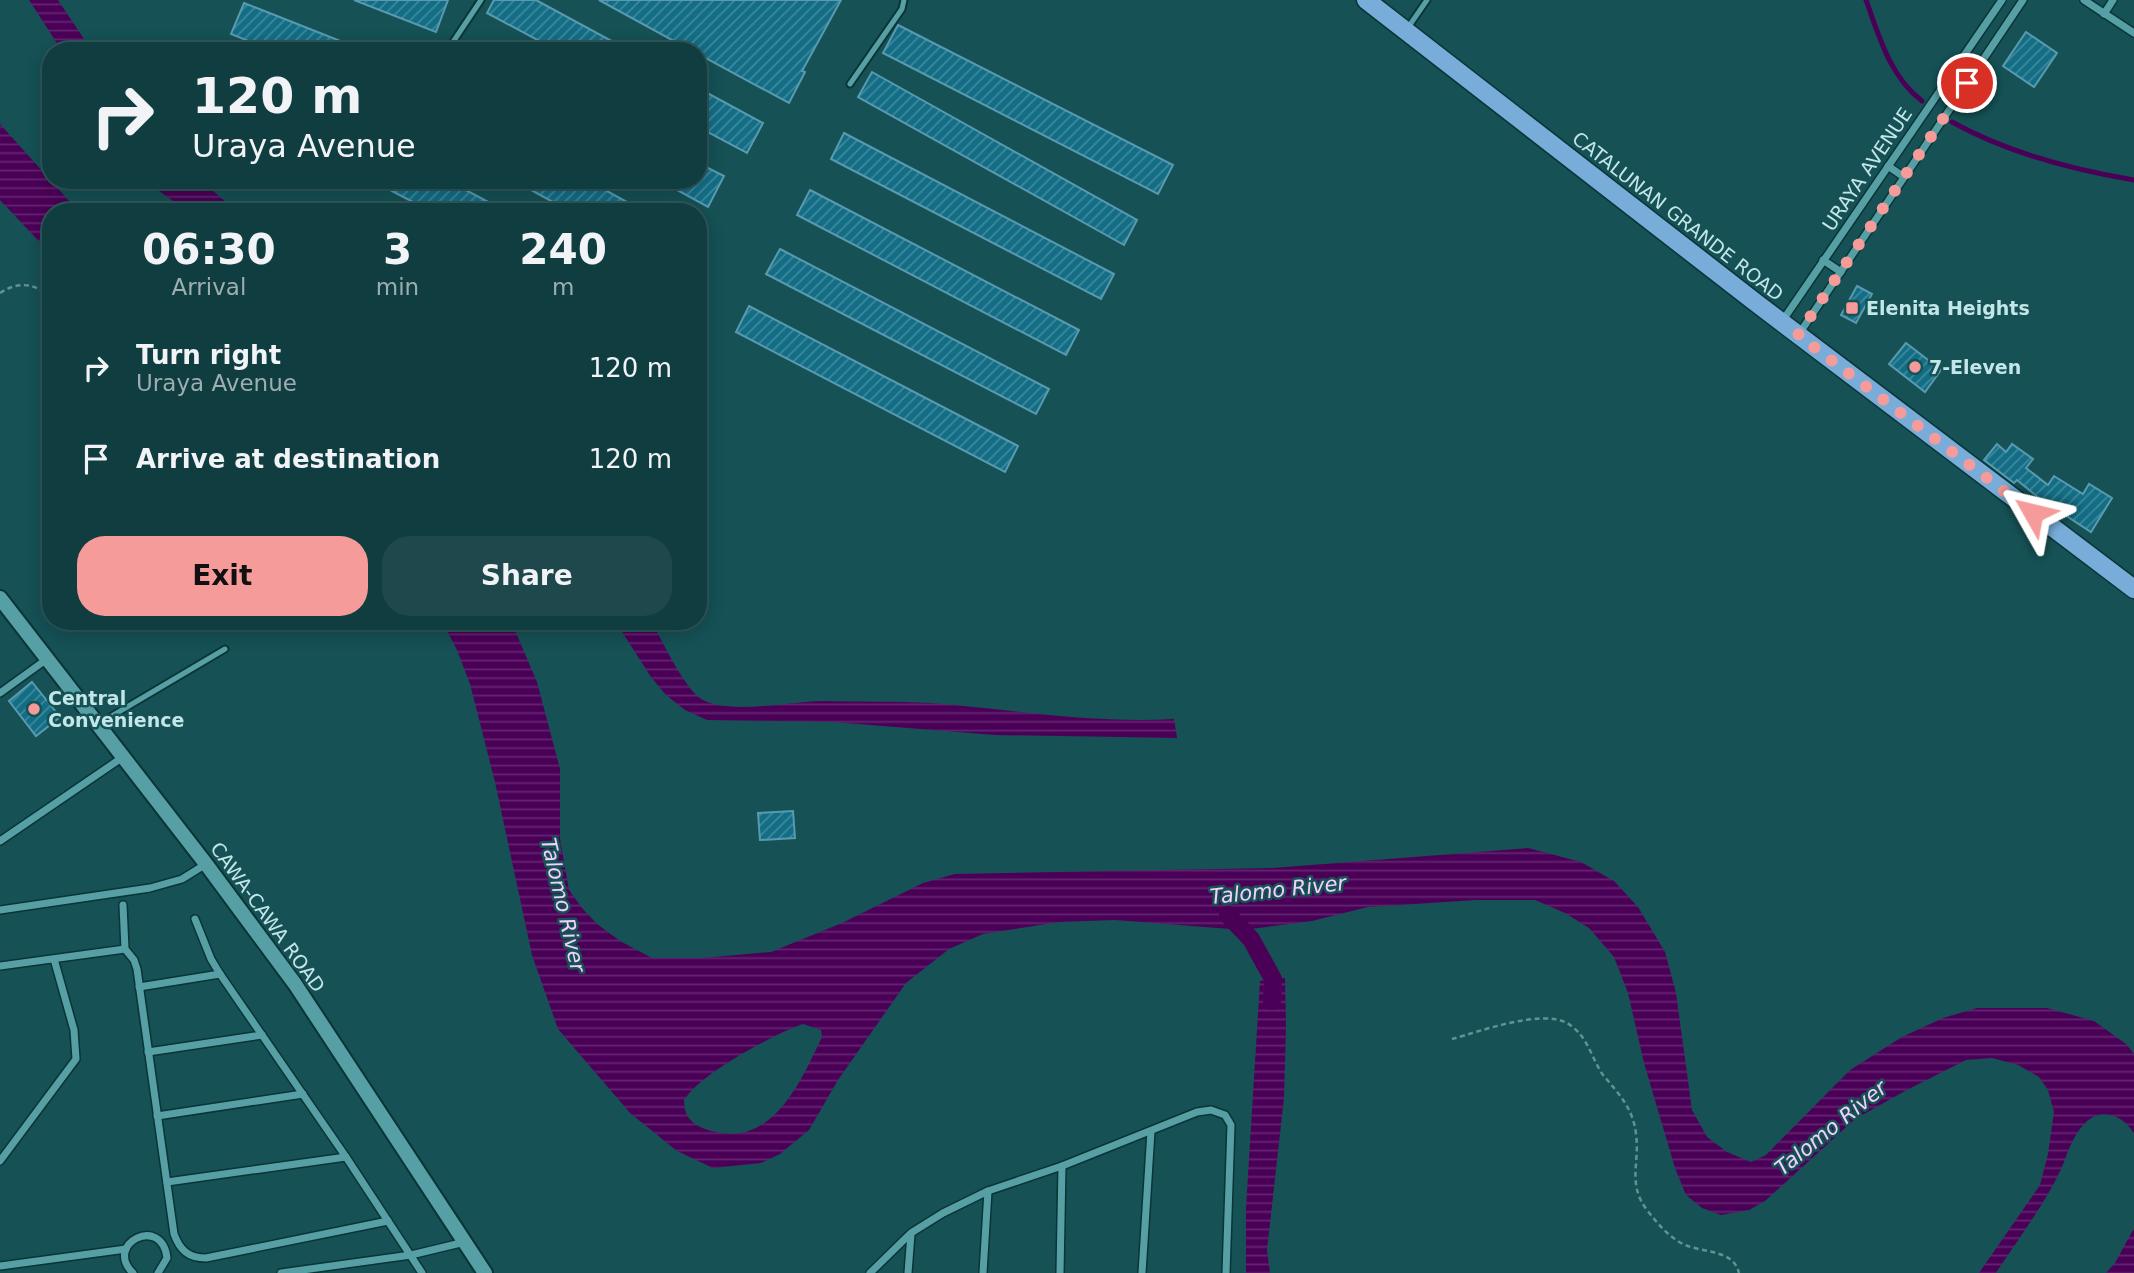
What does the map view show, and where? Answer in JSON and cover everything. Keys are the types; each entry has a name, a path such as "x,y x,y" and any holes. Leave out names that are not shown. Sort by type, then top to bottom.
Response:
{"main road":[{"name":"CATALUNAN GRANDE ROAD","path":"1366,0 1798,335 2134,589"}],"street":[{"name":"URAYA AVENUE","path":"1782,322 2002,0"},
{"name":"URAYA AVENUE","path":"1798,335 2023,0"},
{"path":"2084,0 2134,33"},
{"path":"2104,13 2113,0"},
{"path":"1952,72 1967,83"},
{"path":"1888,166 1904,177"},
{"path":"1823,260 1840,272"},
{"name":"CAWA-CAWA ROAD","path":"0,598 206,864 295,985 485,1273"},
{"path":"0,693 47,659"},
{"path":"0,841 123,758"},
{"path":"0,910 150,888 182,878 206,864"},
{"path":"123,905 125,949 134,960 139,987 174,1234 184,1252 197,1258 206,1258 388,1221"},
{"path":"195,919 220,974 422,1273"},
{"path":"0,967 125,949"},
{"path":"0,1161 76,1059 74,1030 54,959"},
{"path":"139,987 220,974"},
{"path":"148,1052 262,1035"},
{"path":"157,1116 303,1094"},
{"path":"870,1273 911,1233 943,1213 988,1191 1062,1166 1197,1112 1210,1110 1230,1119 1226,1273"},
{"path":"1142,1273 1151,1131"},
{"path":"167,1182 346,1157"},
{"path":"1060,1273 1062,1166"},
{"path":"984,1273 988,1191"},
{"path":"908,1273 911,1233"},
{"path":"0,1266 125,1249 133,1240 144,1235 155,1238 164,1246 167,1258 163,1272"},
{"path":"281,1273 411,1255 465,1242"},
{"path":"125,1249 125,1263 133,1273"}],"lane":[{"path":"453,42 481,0"},
{"path":"850,85 902,9 904,0"},
{"path":"1406,31 1427,0"},
{"path":"98,724 225,649"}],"path":[{"path":"0,293 21,284 42,292"},
{"path":"1452,1039 1527,1021 1554,1019 1568,1023 1582,1037 1593,1060 1627,1103 1634,1117 1637,1145 1634,1184 1644,1206 1662,1230 1682,1244 1727,1256 1734,1262 1739,1273"}],"water":[{"path":"29,0 58,0 86,42 56,42"},
{"path":"0,124 42,171 42,189 58,189 71,203 42,203 42,244 0,200"},
{"path":"156,189 211,189 227,203 176,203"},
{"name":"Talomo River","path":"447,630 515,630 537,682 560,769 560,839 569,890 597,924 620,941 652,958 702,958 771,952 842,923 923,883 955,874 1273,868 1528,848 1581,862 1614,881 1638,907 1665,952 1676,993 1692,1110 1707,1137 1727,1152 1751,1162 1766,1155 1850,1070 1902,1037 1943,1018 1977,1008 2047,1008 2094,1021 2126,1044 2134,1054 2134,1134 2127,1124 2111,1115 2093,1117 2083,1125 2050,1191 1996,1273 1979,1273 2040,1185 2054,1112 2048,1090 2039,1077 2018,1065 1992,1058 1966,1060 1855,1119 1765,1201 1749,1210 1721,1215 1702,1208 1686,1195 1675,1168 1644,1063 1628,993 1614,957 1589,928 1565,913 1535,900 1476,900 1368,907 1312,921 1243,930 1115,920 1060,922 983,934 949,949 906,983 838,1080 809,1130 780,1154 761,1163 713,1168 677,1151 630,1113 558,1029 532,955 495,782 470,684","holes":["803,1024 821,1030 822,1037 793,1092 781,1108 766,1121 750,1130 730,1134 702,1128 687,1116 684,1100 693,1089 721,1067 756,1046"]},
{"path":"621,630 656,630 689,687 703,700 715,704 745,707 824,701 917,702 1082,718 1174,719 1177,738 995,735 833,722 707,720 685,710 666,695"},
{"path":"1285,978 1284,1098 1267,1250 1270,1273 1246,1273 1246,1208 1260,981"},
{"path":"2134,1228 2134,1273 2106,1273 2115,1263"}],"building":[{"path":"354,0 448,0 436,32"},
{"path":"494,0 536,0 613,42 541,42 487,13"},
{"path":"599,0 841,0 802,71 805,72 789,103 707,59 707,42 676,42"},
{"path":"244,3 343,42 251,42 231,34"},
{"path":"898,25 1173,165 1158,194 883,53"},
{"path":"2026,32 2057,53 2034,87 2003,66"},
{"path":"872,72 1137,220 1124,245 858,97"},
{"path":"707,93 763,123 747,153 707,132"},
{"path":"844,133 1114,274 1101,299 831,159"},
{"path":"707,168 724,176 708,207 707,203 701,203 675,189 707,189"},
{"path":"388,189 464,189 490,203 415,203"},
{"path":"529,189 603,189 629,203 555,203"},
{"path":"810,190 1079,330 1066,355 797,215"},
{"path":"780,249 1049,389 1036,414 766,274"},
{"path":"1857,286 1872,294 1856,323 1841,315"},
{"path":"749,306 1018,446 1005,472 736,332"},
{"name":"7-Eleven","path":"1906,343 1941,370 1925,392 1889,364"},
{"path":"1997,444 2006,452 2012,444 2033,459 2026,468 2048,485 2054,476 2083,494 2089,484 2112,498 2091,532 2017,480 2014,483 1984,460"},
{"name":"Central Convenience","path":"32,682 60,717 36,736 9,701"},
{"path":"793,811 795,838 760,840 758,813"}],"waterway":[{"path":"1866,0 1894,68 1922,101"},
{"path":"1952,122 2041,159 2134,180"},
{"name":"Talomo River","path":"1228,915 1251,939 1273,979 1272,1001"}],"place":[{"name":"Elenita Heights","path":"1852,308"},
{"name":"7-Eleven","path":"1915,367"},
{"name":"Central Convenience","path":"34,709"}],"route":[{"path":"1967,83 1798,335 2033,513"}]}
